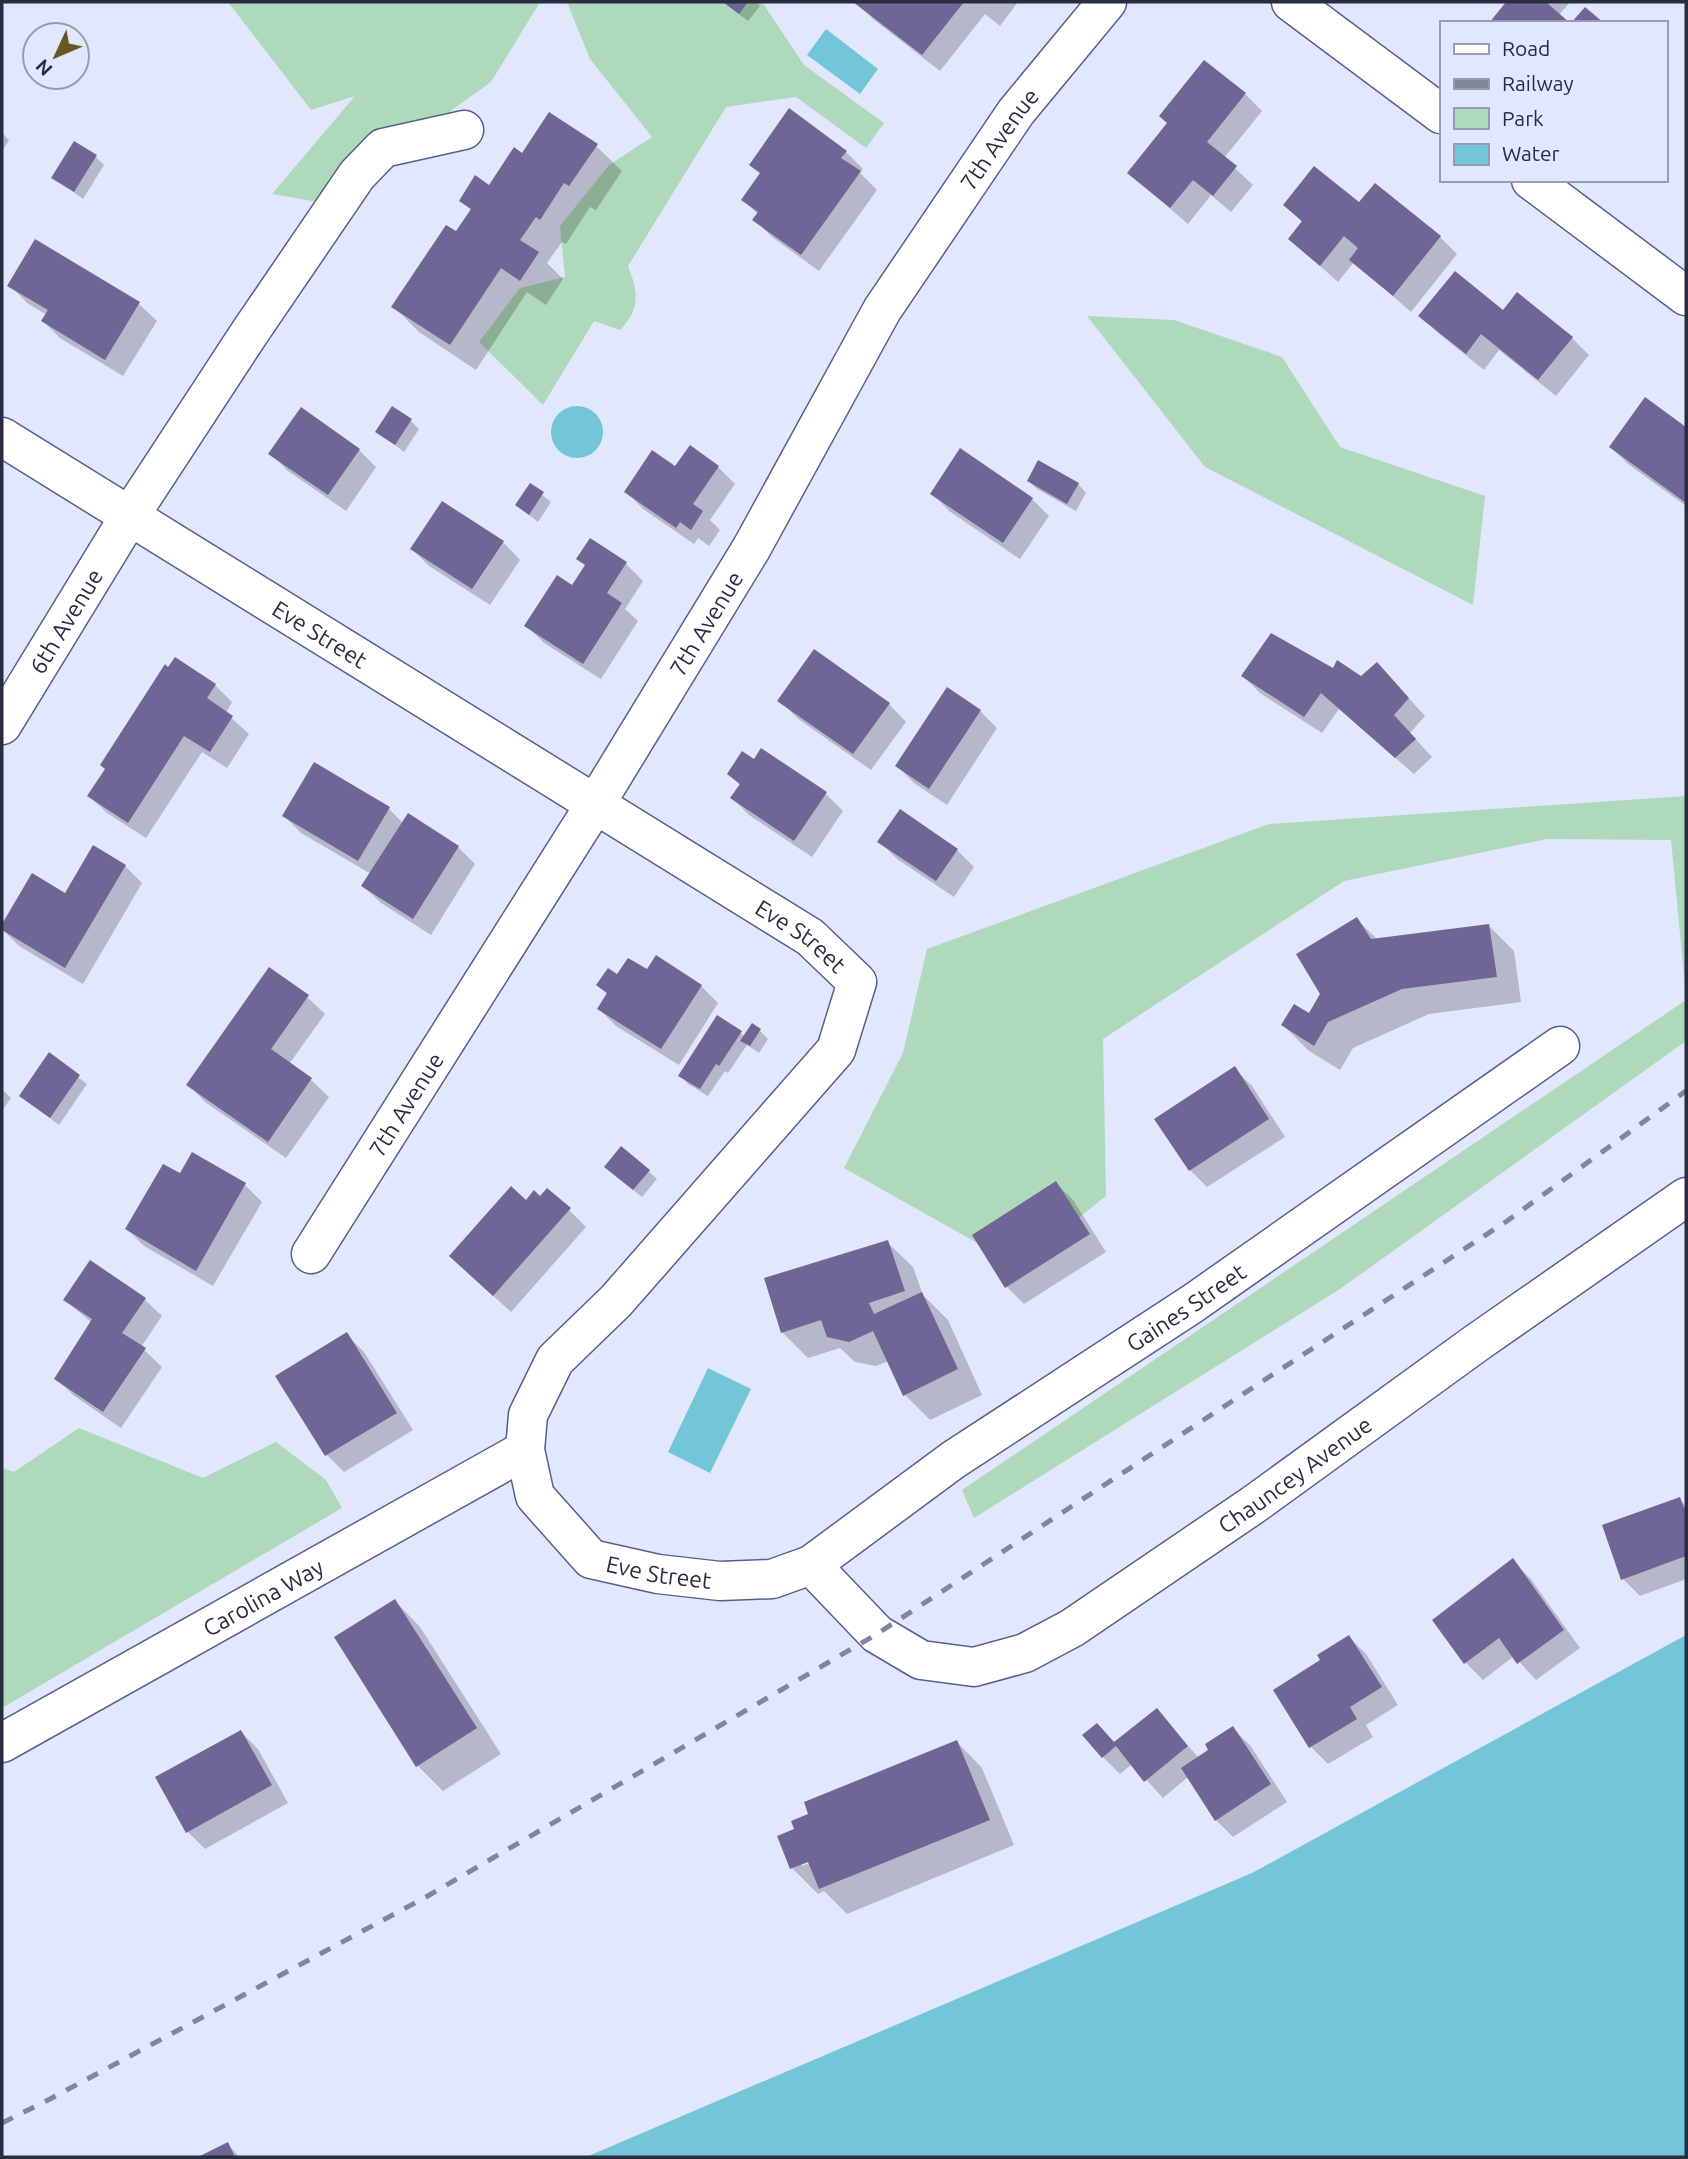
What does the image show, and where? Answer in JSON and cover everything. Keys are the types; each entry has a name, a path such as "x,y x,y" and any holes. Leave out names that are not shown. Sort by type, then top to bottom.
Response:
{"street":[{"name":"7th Avenue","path":"310,1254 596,803 751,549 882,310 1016,113 1107,2"},
{"path":"1291,2 1440,113"},
{"name":"6th Avenue","path":"2,725 129,517 250,332 357,176 383,148 464,130"},
{"path":"1534,182 1686,296"},
{"name":"Eve Street","path":"2,437 810,937 857,982 836,1050 625,1291 555,1360 528,1415 525,1450 535,1496 591,1559 658,1574 720,1581 772,1579 811,1565"},
{"name":"Gaines Street","path":"811,1565 953,1460 1192,1304 1560,1046"},
{"name":"Chauncey Avenue","path":"811,1565 877,1634 921,1660 974,1667 1025,1653 1072,1628 1253,1505 1475,1344 1686,1197"},
{"name":"Carolina Way","path":"2,1743 525,1450"}],"green space":[{"path":"228,2 540,2 491,82 449,112 377,133 318,202 272,194 355,96 311,110"},
{"path":"567,2 762,2 804,65 884,123 866,148 796,97 726,107 628,266 636,300 632,314 620,330 594,321 543,405 479,342 520,288 565,277 560,226 609,165 652,137 590,59"},
{"path":"1087,316 1174,320 1282,357 1340,447 1485,496 1473,605 1205,467"},
{"path":"1686,796 1686,996 1671,840 1547,839 1344,881 1103,1039 1106,1196 1018,1266 844,1168 903,1053 927,949 1269,824"},
{"path":"1686,1000 1686,1041 1340,1289 974,1518 962,1490"},
{"path":"79,1428 203,1478 276,1442 326,1480 342,1508 2,1708 2,1468 14,1472"}],"water":[{"path":"826,29 878,69 860,94 807,55"},
{"path":"577,406 587,408 595,414 601,422 601,442 595,450 587,456 577,458 567,456 559,450 553,442 551,432 553,422 559,414 567,408"},
{"path":"708,1368 751,1389 710,1473 668,1452"},
{"path":"1686,1635 1686,2157 586,2157 1252,1873"}],"building":[{"path":"723,2 748,2 739,14"},
{"path":"853,2 964,2 922,55"},
{"path":"1506,2 1546,2 1568,21 1491,21"},
{"path":"1585,7 1602,21 1573,21"},
{"path":"1204,60 1246,93 1207,142 1237,166 1213,196 1193,180 1170,208 1127,173 1167,123 1159,116"},
{"path":"789,108 847,151 841,158 861,171 801,255 752,220 758,212 741,200 760,173 749,165"},
{"path":"549,112 598,144 569,186 564,183 540,220 536,217 520,240 539,252 520,281 501,268 450,345 391,307 446,225 456,231 471,209 459,201 475,175 489,185 514,147 522,153"},
{"path":"74,141 97,155 74,192 51,178"},
{"path":"1314,166 1359,202 1375,183 1441,236 1393,296 1349,260 1358,248 1344,236 1320,266 1288,239 1302,221 1283,205"},
{"path":"35,239 140,302 105,360 41,321 48,310 7,286"},
{"path":"1455,271 1503,310 1517,292 1573,337 1538,380 1481,334 1466,354 1418,316"},
{"path":"1645,397 1686,427 1686,503 1609,447"},
{"path":"392,406 412,419 395,445 375,432"},
{"path":"301,407 360,449 328,495 268,454"},
{"path":"690,445 719,466 693,504 703,511 691,530 680,522 676,528 624,492 652,450 675,466"},
{"path":"960,448 1033,498 1003,543 930,494"},
{"path":"1038,460 1079,483 1067,504 1027,481"},
{"path":"530,483 544,492 529,515 515,505"},
{"path":"442,501 504,541 472,589 410,549"},
{"path":"590,538 627,562 607,593 622,603 583,664 524,626 557,575 572,585 585,565 576,559"},
{"path":"1271,633 1333,668 1337,660 1361,676 1377,662 1409,698 1394,715 1416,739 1395,758 1321,693 1304,717 1241,676"},
{"path":"814,649 890,703 853,754 777,701"},
{"path":"175,657 216,684 207,698 233,716 210,752 184,736 128,823 87,796 105,769 100,765 165,664 168,667"},
{"path":"947,687 981,710 929,789 895,766"},
{"path":"761,748 827,792 794,841 730,798 740,784 727,774 742,751 754,759"},
{"path":"314,762 390,807 358,861 282,816"},
{"path":"900,809 958,849 936,881 877,842"},
{"path":"408,813 459,846 413,919 361,886"},
{"path":"93,845 126,865 65,968 2,930 2,924 32,873 65,893"},
{"path":"1357,917 1371,939 1489,924 1497,977 1402,989 1328,1022 1314,1046 1281,1025 1294,1004 1309,1013 1320,994 1296,954"},
{"path":"656,955 702,985 661,1049 597,1009 607,993 596,985 608,968 617,974 628,958 647,969"},
{"path":"269,967 309,995 271,1049 312,1078 268,1142 186,1085"},
{"path":"717,1015 742,1031 700,1089 678,1076"},
{"path":"752,1023 761,1029 750,1046 740,1041"},
{"path":"49,1052 80,1075 50,1118 19,1096"},
{"path":"1235,1066 1269,1119 1189,1171 1154,1119"},
{"path":"621,1146 650,1170 633,1190 604,1167"},
{"path":"192,1152 246,1183 196,1271 125,1229 163,1164 180,1173"},
{"path":"1056,1181 1090,1234 1005,1288 972,1235"},
{"path":"511,1186 526,1200 534,1190 540,1196 547,1188 571,1208 493,1296 449,1256"},
{"path":"888,1240 905,1291 869,1303 874,1314 922,1292 958,1369 903,1396 873,1331 849,1342 827,1337 821,1320 781,1333 764,1278"},
{"path":"90,1260 146,1298 122,1333 146,1348 103,1412 54,1379 92,1319 63,1300"},
{"path":"347,1332 397,1413 325,1456 275,1376"},
{"path":"1680,1497 1686,1508 1686,1556 1621,1580 1602,1525"},
{"path":"1513,1558 1564,1630 1517,1664 1499,1638 1464,1664 1432,1620"},
{"path":"395,1599 477,1728 416,1767 334,1637"},
{"path":"1349,1635 1382,1687 1350,1707 1357,1719 1309,1748 1273,1690 1320,1660 1317,1655"},
{"path":"1157,1708 1188,1746 1144,1782 1116,1746 1102,1758 1082,1735 1097,1723 1114,1742"},
{"path":"1233,1726 1271,1784 1215,1821 1181,1768 1208,1750 1205,1744"},
{"path":"241,1730 272,1785 186,1833 155,1777"},
{"path":"957,1740 990,1820 819,1889 808,1862 790,1869 777,1836 794,1829 791,1821 808,1814 804,1802"},
{"path":"228,2142 235,2157 198,2157"}],"railway":[{"path":"2,2123 426,1897 877,1634 1507,1221 1686,1091"}]}
